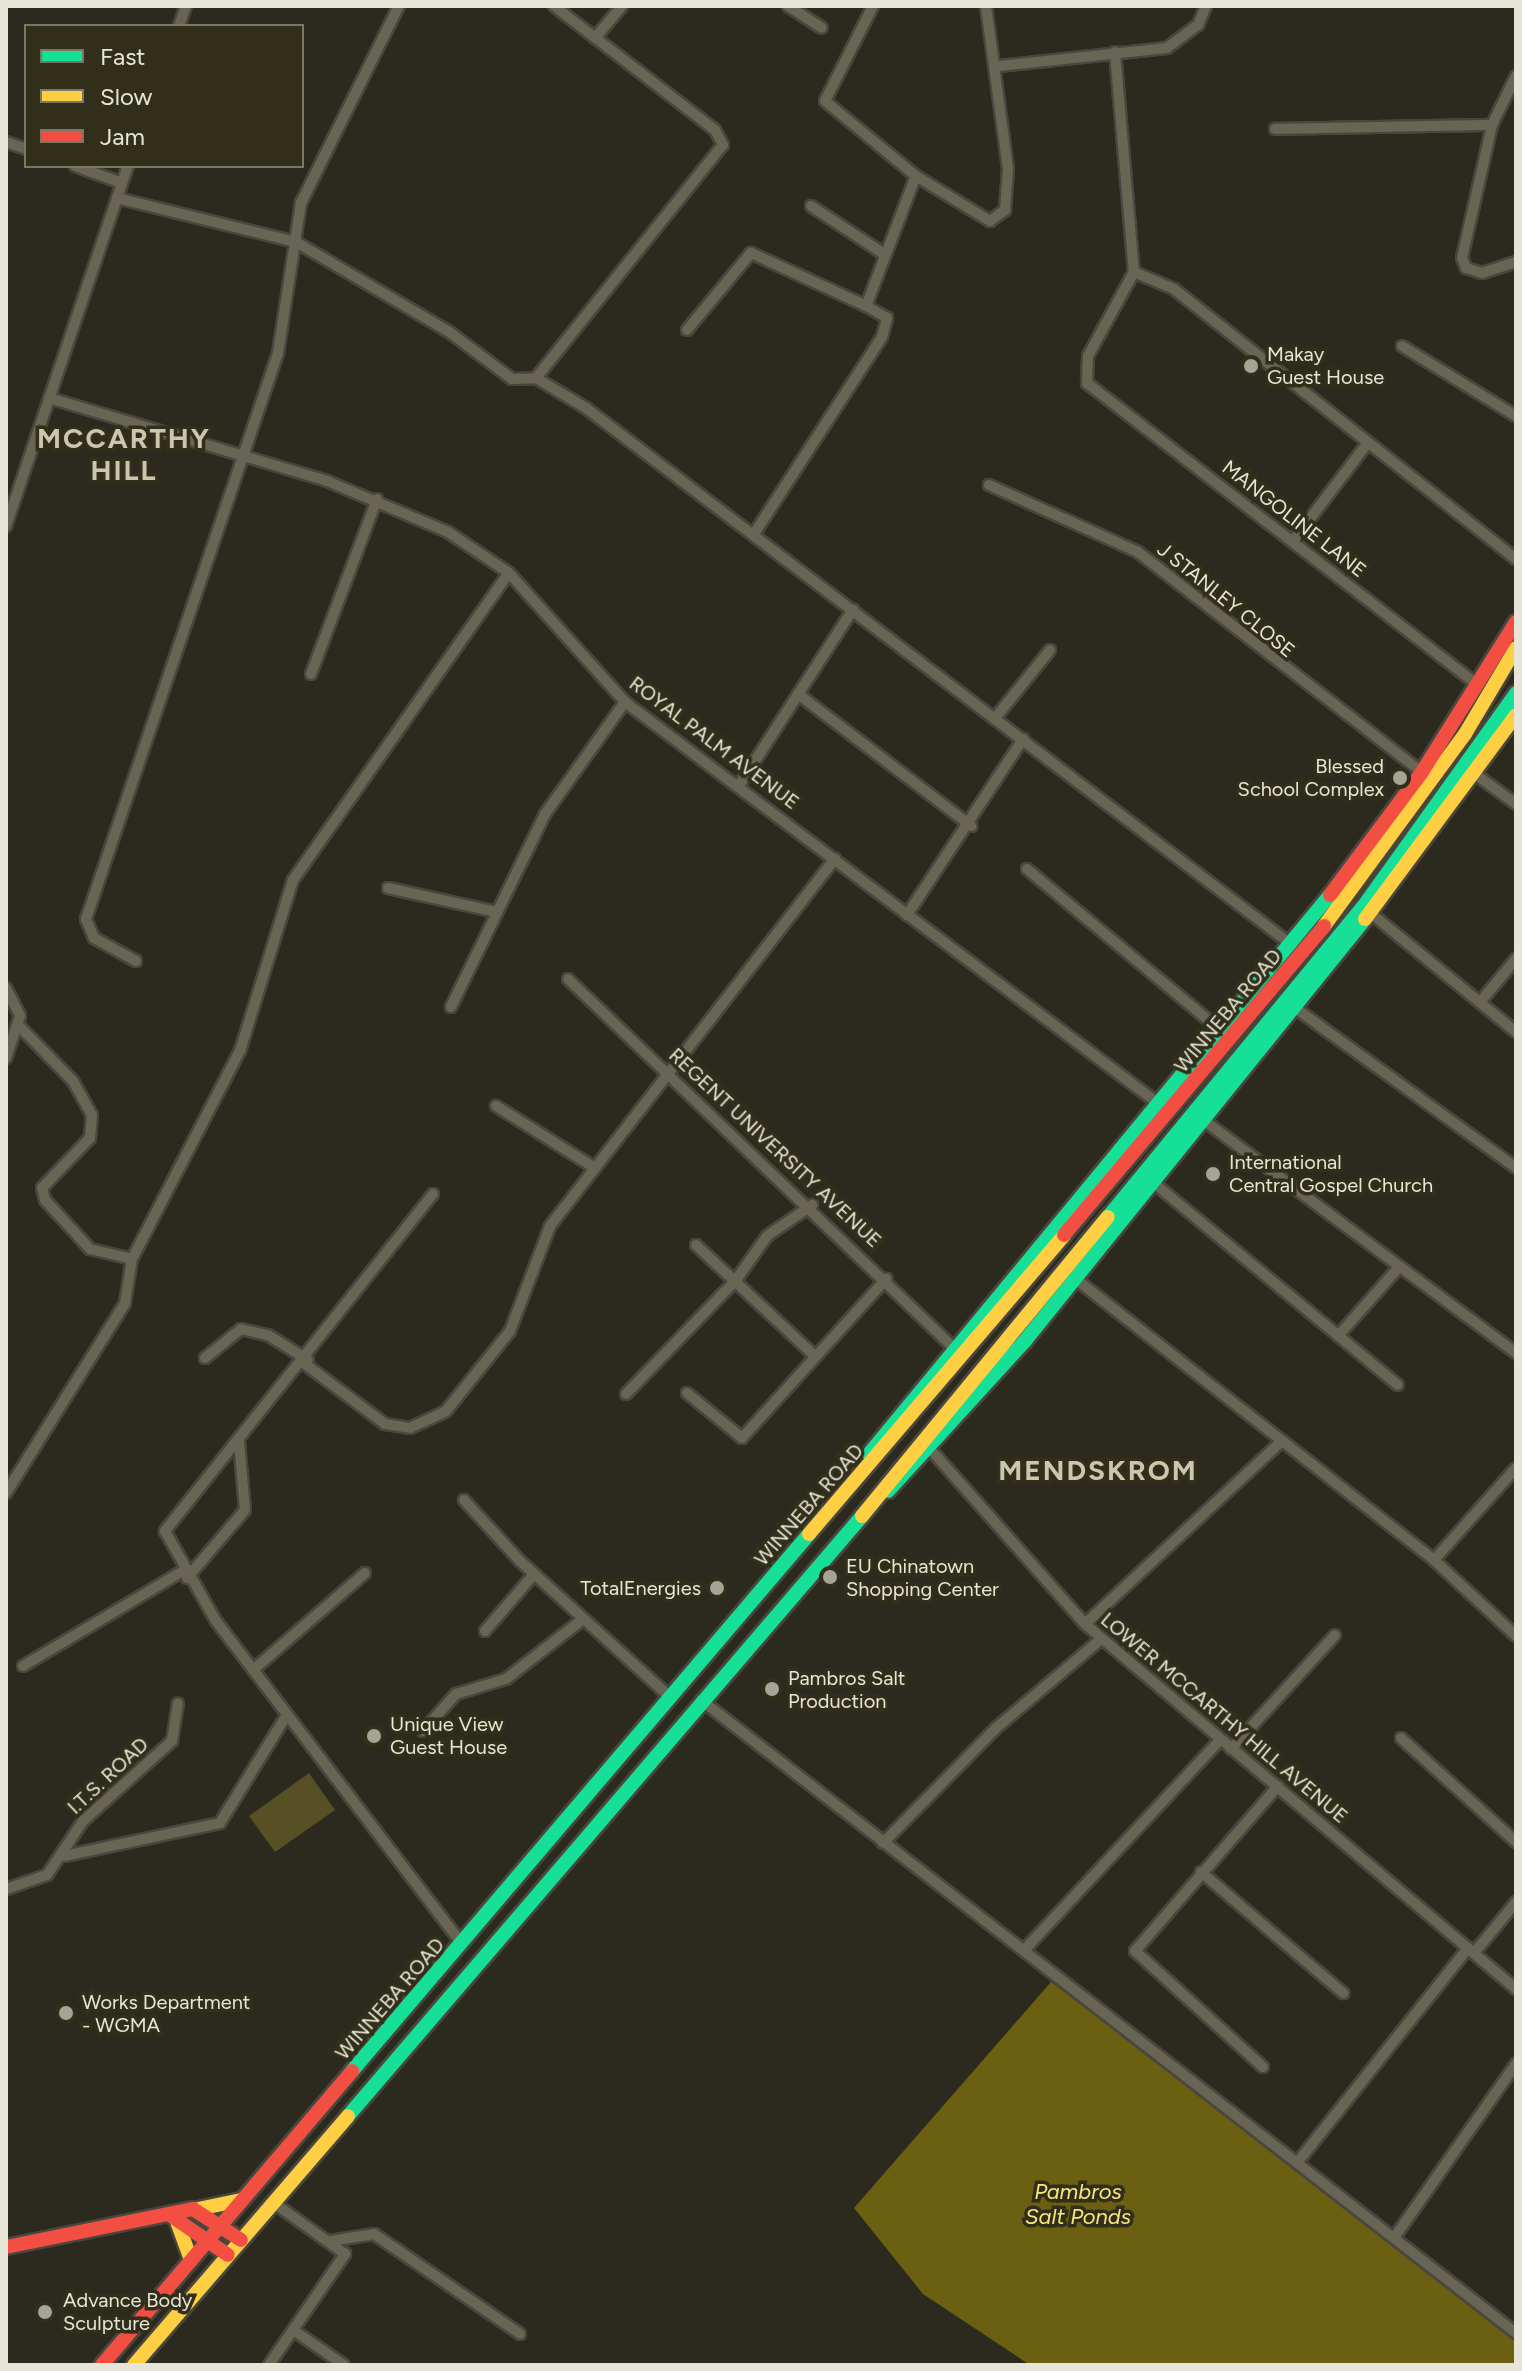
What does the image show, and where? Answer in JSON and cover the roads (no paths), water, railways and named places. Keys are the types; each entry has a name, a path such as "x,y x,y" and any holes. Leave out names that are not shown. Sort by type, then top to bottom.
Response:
{"main road":[{"path":"853,1485 875,1444 953,1347 1386,832 1516,622"},
{"name":"WINNEBA ROAD","path":"102,2365 463,1945 584,1797 1304,953 1516,648"},
{"name":"WINNEBA ROAD","path":"134,2365 878,1497 1412,850 1516,693"},
{"path":"878,1497 931,1450 1077,1280 1298,1010 1373,915 1412,850 1475,774 1516,715"},
{"path":"584,1797 594,1808 608,1809"},
{"path":"6,2247 170,2215 248,2196"},
{"path":"198,2209 241,2240"},
{"path":"170,2215 210,2239 228,2255"},
{"path":"170,2215 191,2260"}],"street":[{"path":"136,961 94,938 86,919 238,453 278,353 301,203 399,6"},
{"path":"536,378 723,145 715,130 554,6"},
{"path":"595,38 622,6"},
{"path":"788,6 822,28"},
{"path":"873,6 825,101 916,176 990,221 1005,210 999,66 986,6"},
{"path":"999,66 1167,48 1198,25 1206,6"},
{"path":"1115,52 1134,272 1174,289 1516,559"},
{"path":"1516,76 1492,125 1462,258 1466,268 1482,273 1516,262"},
{"path":"1275,129 1492,125"},
{"path":"81,168 122,183"},
{"path":"6,526 127,168"},
{"path":"866,306 916,176"},
{"path":"117,198 296,242 448,331 512,379 536,378 754,534 1292,945"},
{"path":"811,206 884,254"},
{"path":"687,330 751,253 887,318 882,337 754,534"},
{"name":"MANGOLINE LANE","path":"1134,272 1088,356 1087,383 1478,685"},
{"path":"1402,346 1516,416"},
{"name":"ROYAL PALM AVENUE","path":"49,398 238,453 377,499 509,573 625,702 740,784 907,915 1159,1104"},
{"path":"1293,541 1367,444"},
{"name":"J STANLEY CLOSE","path":"989,485 1138,552 1422,772"},
{"path":"311,674 377,499"},
{"path":"6,1493 110,1333 132,1259 240,1051 293,880 509,573"},
{"path":"740,784 853,609"},
{"path":"996,717 1050,650"},
{"path":"798,694 971,826"},
{"path":"451,1007 545,814 625,702"},
{"path":"907,915 971,826 1023,739"},
{"path":"1475,774 1516,804"},
{"path":"205,1358 241,1329 268,1335 385,1424 430,1422 460,1397 510,1331 535,1253 595,1168 667,1071 835,859"},
{"path":"1027,869 1220,1030"},
{"path":"388,888 497,912"},
{"path":"1373,915 1516,1032"},
{"path":"1481,1001 1516,959"},
{"name":"REGENT UNIVERSITY AVENUE","path":"568,979 812,1205 953,1347"},
{"path":"6,988 19,1026 73,1081 92,1115 90,1138 42,1188 45,1200 90,1249 132,1259"},
{"path":"1298,1010 1516,1168"},
{"path":"6,1058 19,1026"},
{"path":"496,1106 595,1168"},
{"path":"1206,1122 1516,1353"},
{"path":"1155,1184 1398,1385"},
{"path":"433,1194 306,1362 165,1531 185,1575 286,1716 463,1945"},
{"path":"626,1394 736,1280 776,1227 812,1205"},
{"path":"696,1245 814,1355"},
{"path":"1338,1336 1399,1267"},
{"path":"687,1393 739,1439 886,1279"},
{"path":"1077,1280 1279,1444 1434,1560 1516,1636"},
{"path":"23,1666 185,1575 245,1510 239,1441"},
{"path":"1085,1624 1279,1444"},
{"name":"LOWER MCCARTHY HILL AVENUE","path":"931,1450 1101,1639 1516,1989"},
{"path":"1434,1560 1516,1468"},
{"path":"464,1500 534,1574 671,1698"},
{"path":"253,1670 365,1573"},
{"path":"485,1631 534,1574"},
{"path":"423,1731 456,1694 506,1679 583,1619"},
{"path":"1231,1749 1335,1635"},
{"path":"883,1843 983,1739 1101,1639"},
{"path":"701,1700 883,1843 1027,1947 1516,2333"},
{"name":"I.T.S. ROAD","path":"6,1889 47,1875 64,1856 83,1821 172,1741 178,1703"},
{"path":"64,1856 220,1823 286,1716"},
{"path":"1401,1738 1516,1842"},
{"path":"1027,1947 1220,1740"},
{"path":"1263,2067 1135,1951 1278,1786"},
{"path":"1201,1872 1343,1993"},
{"path":"1297,2163 1471,1950 1516,1902"},
{"path":"1394,2238 1516,2064"},
{"path":"269,2365 345,2262 330,2241 274,2203"},
{"path":"330,2241 374,2234 520,2334"},
{"path":"296,2332 344,2365"}],"water":[{"name":"Pambros Salt Ponds","path":"1051,1982 1516,2330 1516,2365 1030,2365 923,2294 854,2208"}],"place":[{"name":"Makay Guest House","path":"1251,366"},
{"name":"Blessed School Complex","path":"1400,778"},
{"name":"International Central Gospel Church","path":"1213,1174"},
{"name":"EU Chinatown Shopping Center","path":"830,1577"},
{"name":"TotalEnergies","path":"717,1588"},
{"name":"Pambros Salt Production","path":"772,1689"},
{"name":"Unique View Guest House","path":"374,1736"},
{"name":"Works Department - WGMA","path":"66,2013"},
{"name":"Advance Body Sculpture","path":"45,2312"}],"district":[{"name":"MCCARTHY HILL","path":"124,454"},
{"name":"MENDSKROM","path":"1098,1470"}]}
